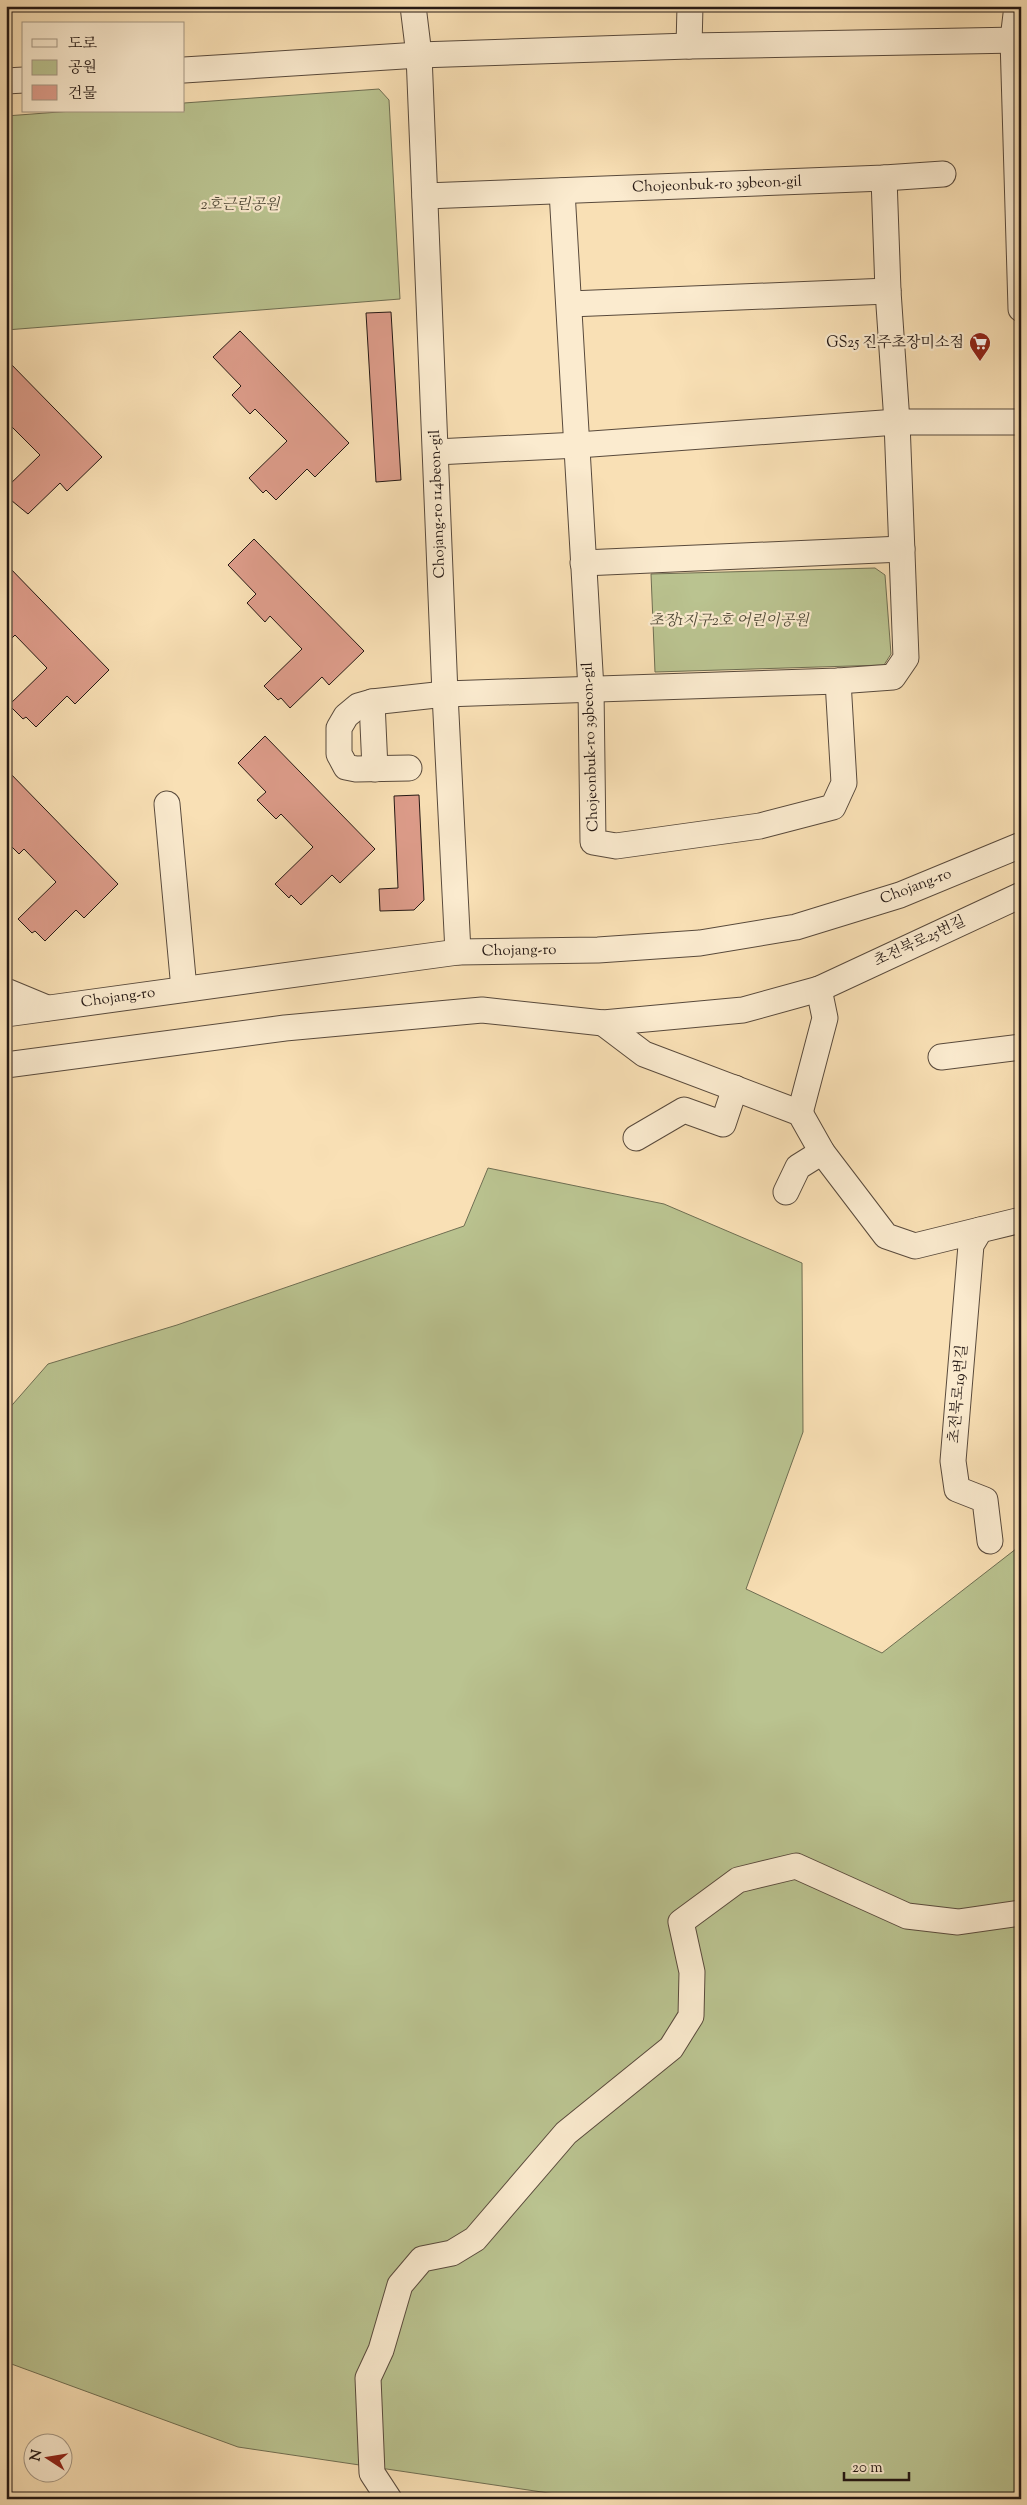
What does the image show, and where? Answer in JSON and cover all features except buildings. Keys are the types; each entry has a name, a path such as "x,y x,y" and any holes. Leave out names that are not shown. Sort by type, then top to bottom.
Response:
{"street":[{"name":"Chojang-ro 114beon-gil","path":"413,6 419,55 445,694 458,952"},
{"path":"689,46 690,6"},
{"path":"1017,6 1021,309"},
{"path":"185,70 419,55 689,46 1017,39"},
{"path":"6,81 22,80"},
{"name":"Chojeonbuk-ro 39beon-gil","path":"838,681 844,783 832,807 760,826 616,846 594,842 591,689 562,191 944,174"},
{"path":"409,768 375,769 346,767 339,754 339,728 346,716 358,706 372,702 445,694 838,681 893,677 906,658 897,422 888,291 884,178"},
{"path":"425,196 562,191"},
{"path":"570,304 888,291"},
{"path":"436,452 578,445 897,422 1021,422"},
{"path":"583,563 902,550"},
{"path":"372,702 375,769"},
{"path":"167,804 184,989"},
{"name":"Chojang-ro","path":"6,1014 458,952 598,950 691,944 796,927 900,895 1021,845"},
{"name":"초전북로25번길","path":"6,1065 285,1028 482,1010 603,1023 743,1010 819,989 1021,895"},
{"path":"800,1113 825,1018 819,989"},
{"path":"6,991 48,1008"},
{"path":"603,1023 644,1054 800,1113 822,1152 886,1236 915,1246 1021,1220"},
{"path":"941,1057 1021,1047"},
{"path":"636,1138 684,1110 723,1124 735,1088"},
{"path":"786,1192 798,1166 822,1152"},
{"name":"초전북로19번길","path":"980,1230 971,1245 953,1461 957,1489 985,1500 990,1541"},
{"path":"389,2499 372,2474 368,2378 381,2350 400,2285 422,2259 452,2253 475,2240 566,2133 671,2048 691,2016 692,1972 681,1922 738,1880 796,1866 907,1916 958,1922 1021,1913"}],"green space":[{"name":"2호근린공원","path":"379,89 389,100 400,299 6,330 6,116 59,112 185,112 185,103"},
{"name":"초장1지구2호 어린이공원","path":"875,568 885,575 891,654 884,665 655,672 651,574"},
{"path":"488,1168 664,1204 802,1263 803,1432 746,1589 882,1653 1021,1545 1021,2499 589,2499 238,2447 6,2362 6,1412 48,1364 177,1325 464,1226"}],"place":[{"name":"GS25 진주초장미소점","path":"980,362"}]}
